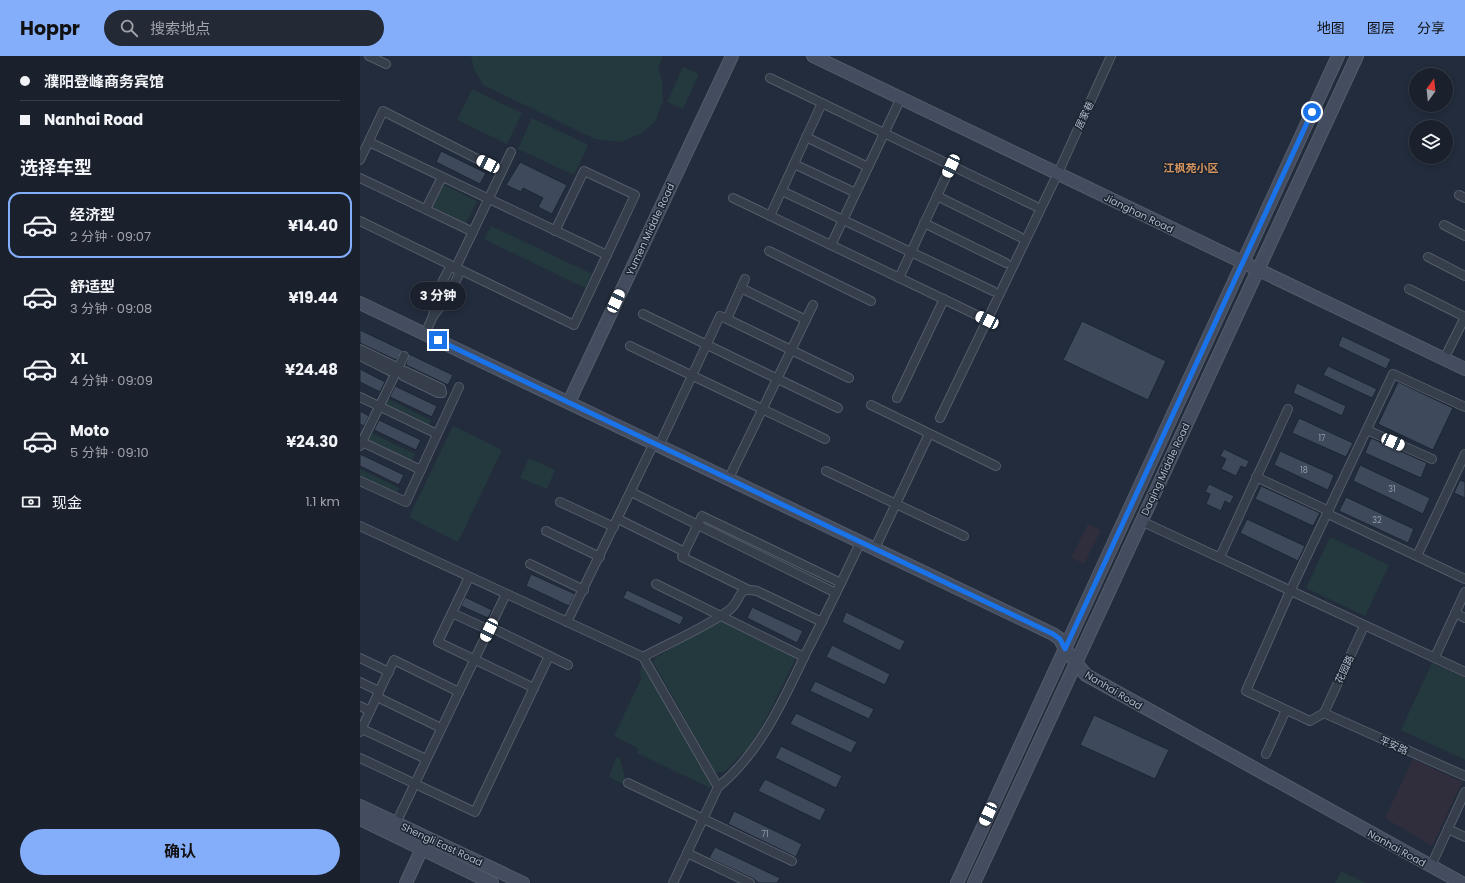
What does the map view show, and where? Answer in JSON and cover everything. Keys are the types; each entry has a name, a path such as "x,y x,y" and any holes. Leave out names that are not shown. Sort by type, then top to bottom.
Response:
{"street":[{"path":"369,56 386,64"},
{"name":"Yumen Middle Road","path":"568,402 732,56"},
{"name":"Jianghan Road","path":"813,56 1465,369"},
{"name":"居家巷","path":"940,418 1058,173 1111,56"},
{"name":"Daqing Middle Road","path":"957,883 1338,56"},
{"name":"Daqing Middle Road","path":"974,883 1357,56"},
{"path":"770,78 1035,206"},
{"path":"831,245 901,98"},
{"path":"770,216 822,103"},
{"path":"360,160 382,111 501,171"},
{"path":"806,137 868,167"},
{"path":"368,142 606,255"},
{"path":"425,334 433,316 448,297 459,274 456,267 511,152"},
{"path":"794,164 856,193"},
{"path":"899,278 951,166"},
{"path":"360,221 574,325 635,195 584,171 555,231"},
{"path":"426,209 442,176"},
{"path":"360,178 473,232"},
{"path":"782,191 993,291"},
{"path":"937,196 1020,237"},
{"path":"733,198 987,320"},
{"path":"924,223 1006,263"},
{"path":"1444,225 1465,236"},
{"path":"769,251 871,301"},
{"path":"1428,257 1465,276"},
{"path":"433,316 437,292 449,268 456,267"},
{"path":"727,319 746,279"},
{"path":"741,288 806,320"},
{"path":"1409,289 1465,317 1444,359"},
{"path":"897,398 944,300"},
{"name":"Nanhai Road","path":"360,303 1053,634 1060,639 1065,649 1086,675 1462,883"},
{"path":"728,480 813,305"},
{"path":"643,314 838,408"},
{"path":"568,622 630,492 692,376 720,316 849,378"},
{"path":"630,346 825,439"},
{"path":"360,349 392,365 397,371"},
{"path":"360,356 390,371 406,371 441,388 442,393 454,398"},
{"path":"404,356 361,443 421,470"},
{"path":"1324,713 1310,721 1246,691 1287,598 1292,591 1394,374 1465,407"},
{"path":"360,481 406,502 459,387"},
{"path":"360,398 437,434"},
{"path":"871,406 996,466"},
{"path":"1220,557 1288,409"},
{"path":"1367,430 1432,459"},
{"path":"875,548 929,434"},
{"path":"1417,556 1465,454"},
{"path":"826,471 964,536"},
{"path":"1256,477 1465,579"},
{"path":"630,492 836,593"},
{"path":"560,502 614,527"},
{"path":"822,622 757,591 747,589 682,557 697,525 702,516 841,583"},
{"path":"618,519 685,552"},
{"path":"1142,521 1465,672"},
{"path":"360,526 643,657 718,787"},
{"path":"546,531 600,557"},
{"path":"673,883 718,787 727,780 757,745 775,716 861,541"},
{"path":"530,564 584,590"},
{"path":"469,577 438,642 534,688"},
{"path":"656,584 804,656"},
{"path":"643,657 721,615 734,606 743,591 747,589"},
{"path":"1435,658 1465,592"},
{"path":"396,823 506,594"},
{"path":"452,613 568,665"},
{"path":"1455,613 1465,618"},
{"name":"花园路","path":"1324,713 1364,626"},
{"path":"360,758 475,812 549,656"},
{"path":"360,658 389,672"},
{"path":"426,759 360,730 394,660 459,692"},
{"path":"360,682 378,694 441,728"},
{"path":"360,706 370,711"},
{"path":"1266,754 1286,710"},
{"name":"平安路","path":"1324,713 1465,776"},
{"path":"628,783 792,861"},
{"path":"1431,866 1448,830 1462,808 1465,792"},
{"name":"Shengli East Road","path":"360,806 523,883"},
{"name":"Shengli East Road","path":"360,819 492,883"},
{"path":"1448,830 1465,837"},
{"path":"406,883 427,838"},
{"path":"687,853 750,883"}],"shaded area":[{"path":"1088,524 1101,530 1084,564 1071,558"},
{"path":"1413,759 1462,782 1432,846 1385,818"}],"green space":[{"path":"471,56 661,56 663,57 658,68 662,80 663,101 655,122 640,134 620,142 595,139 483,85 474,69"},
{"path":"683,67 699,74 683,109 667,102"},
{"path":"472,89 522,113 507,144 457,120"},
{"path":"532,118 588,145 574,175 518,149"},
{"path":"442,184 477,201 466,223 431,206"},
{"path":"491,226 592,274 585,288 484,239"},
{"path":"386,398 431,420 427,428 382,406"},
{"path":"453,426 502,450 458,542 409,517"},
{"path":"370,432 415,454 411,462 366,441"},
{"path":"529,458 555,470 547,489 520,478"},
{"path":"360,469 399,488 396,494 360,476"},
{"path":"1330,537 1389,565 1365,616 1306,588"},
{"path":"718,621 723,621 793,655 795,660 766,719 748,748 724,772 715,772 653,662 655,658"},
{"path":"1432,663 1465,678 1465,760 1401,730"},
{"path":"642,664 712,782 710,788 637,753 639,749 614,736 641,679 640,672"},
{"path":"620,757 626,784 609,777 616,758"},
{"path":"1341,871 1366,883 1335,883"}],"building":[{"path":"441,151 486,173 480,184 436,162"},
{"path":"520,162 567,185 552,214 538,207 543,198 523,188 521,192 506,185"},
{"path":"1082,321 1166,361 1148,400 1063,360"},
{"path":"360,330 403,351 396,360 360,343"},
{"path":"1342,336 1391,359 1386,369 1338,346"},
{"path":"409,354 453,375 448,385 406,365"},
{"path":"1328,366 1377,389 1372,398 1323,375"},
{"path":"360,369 385,382 380,392 360,382"},
{"path":"1398,382 1453,408 1433,450 1378,424"},
{"path":"1297,383 1346,406 1342,416 1293,393"},
{"path":"395,386 437,406 432,417 390,397"},
{"path":"360,411 369,416 364,426 360,424"},
{"path":"1299,418 1353,443 1346,457 1292,433"},
{"path":"379,420 421,440 416,450 374,430"},
{"path":"1371,438 1427,463 1421,478 1365,453"},
{"path":"1224,449 1249,461 1246,468 1241,466 1236,476 1221,469 1226,459 1220,456"},
{"path":"1280,451 1334,475 1328,490 1274,465"},
{"path":"360,454 404,475 399,485 360,466"},
{"path":"1360,465 1430,498 1423,514 1353,481"},
{"path":"1460,480 1465,482 1465,498 1454,493"},
{"path":"1209,484 1234,496 1230,504 1225,501 1221,511 1206,504 1210,494 1205,492"},
{"path":"1261,486 1320,513 1313,526 1255,499"},
{"path":"1346,497 1414,529 1408,543 1339,511"},
{"path":"1247,519 1305,546 1298,561 1240,533"},
{"path":"531,574 575,594 569,606 526,586"},
{"path":"627,590 684,617 680,625 623,598"},
{"path":"465,597 492,610 488,618 461,606"},
{"path":"752,607 803,631 797,643 747,618"},
{"path":"846,612 905,641 900,651 842,622"},
{"path":"832,645 890,674 885,685 826,657"},
{"path":"815,681 874,709 869,719 810,691"},
{"path":"796,713 857,742 851,753 790,724"},
{"path":"1094,715 1169,750 1155,779 1080,745"},
{"path":"781,746 842,776 836,788 775,758"},
{"path":"765,779 826,809 820,821 758,791"},
{"path":"734,811 802,844 796,857 728,824"},
{"path":"715,847 780,878 777,883 759,883 752,878 709,858"}],"district":[{"name":"江枫苑小区","path":"1191,168"}],"route":[{"path":"438,340 728,480 861,541 1053,634 1060,639 1065,649 1312,112"}]}
